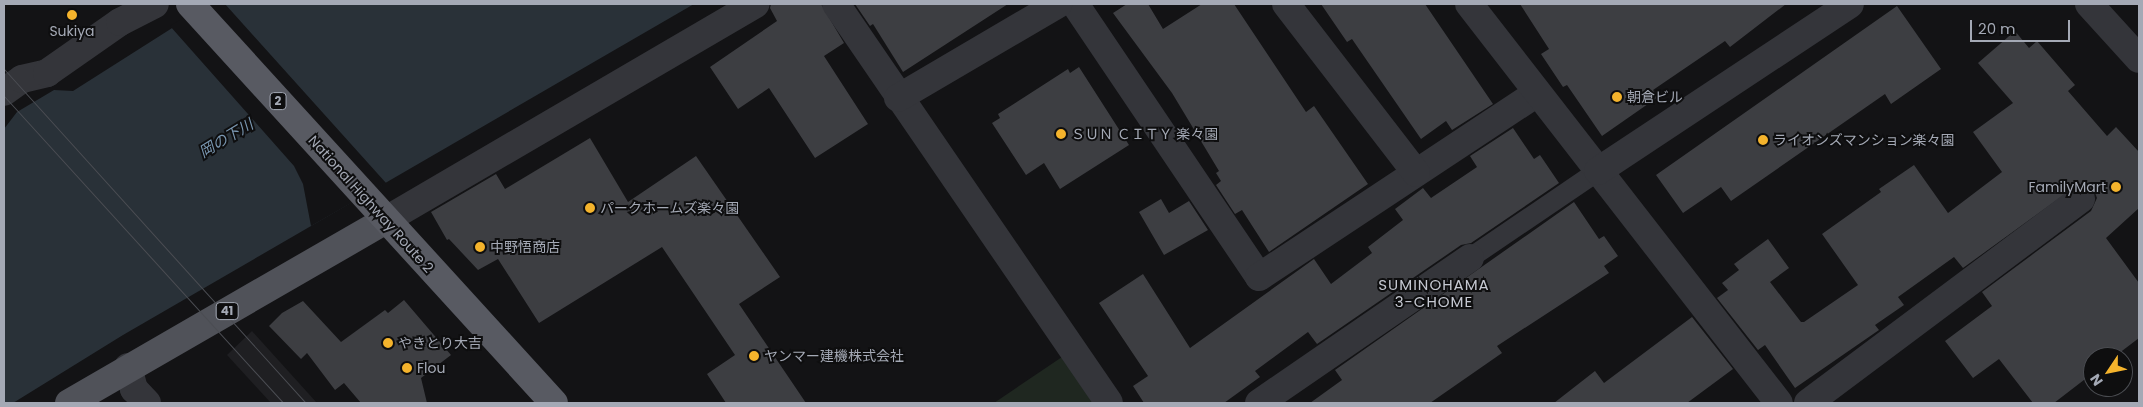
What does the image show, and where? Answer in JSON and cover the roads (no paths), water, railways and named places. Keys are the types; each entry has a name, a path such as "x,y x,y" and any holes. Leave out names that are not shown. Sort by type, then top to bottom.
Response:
{"highway":[{"name":"National Highway Route 2","path":"191,5 554,403"}],"main road":[{"name":"41","path":"69,403 128,367 386,220"}],"street":[{"path":"4,92 22,79 47,72 126,19 155,4"},
{"path":"386,220 755,4"},
{"path":"836,4 898,98 1109,403"},
{"path":"898,98 1058,4"},
{"path":"1075,4 1259,278 1537,92"},
{"path":"1286,4 1416,173"},
{"path":"1469,4 1779,403"},
{"path":"1598,171 1850,4"},
{"path":"2089,4 2139,59"},
{"path":"1808,403 2081,199"},
{"path":"1259,403 1470,258"},
{"path":"128,367 134,389 147,403"}],"lane":[{"path":"1470,258 1598,171"}],"water":[{"name":"岡の下川","path":"210,4 694,4 123,335 13,403 4,403 4,129 17,112 54,90 73,91"}],"tram line":[{"path":"4,69 306,403"},
{"path":"4,96 283,403"}],"place":[{"name":"Sukiya","path":"72,15"},
{"name":"朝倉ビル","path":"1617,97"},
{"name":"ＳＵＮ ＣＩＴＹ 楽々園","path":"1061,134"},
{"name":"ライオンズマンション楽々園","path":"1763,140"},
{"name":"FamilyMart","path":"2116,187"},
{"name":"パークホームズ楽々園","path":"590,208"},
{"name":"中野悟商店","path":"480,247"},
{"name":"やきとり大吉","path":"388,343"},
{"name":"ヤンマー建機株式会社","path":"754,356"},
{"name":"Flou","path":"407,368"}],"district":[{"name":"SUMINOHAMA 3-CHOME","path":"1434,292"}]}
